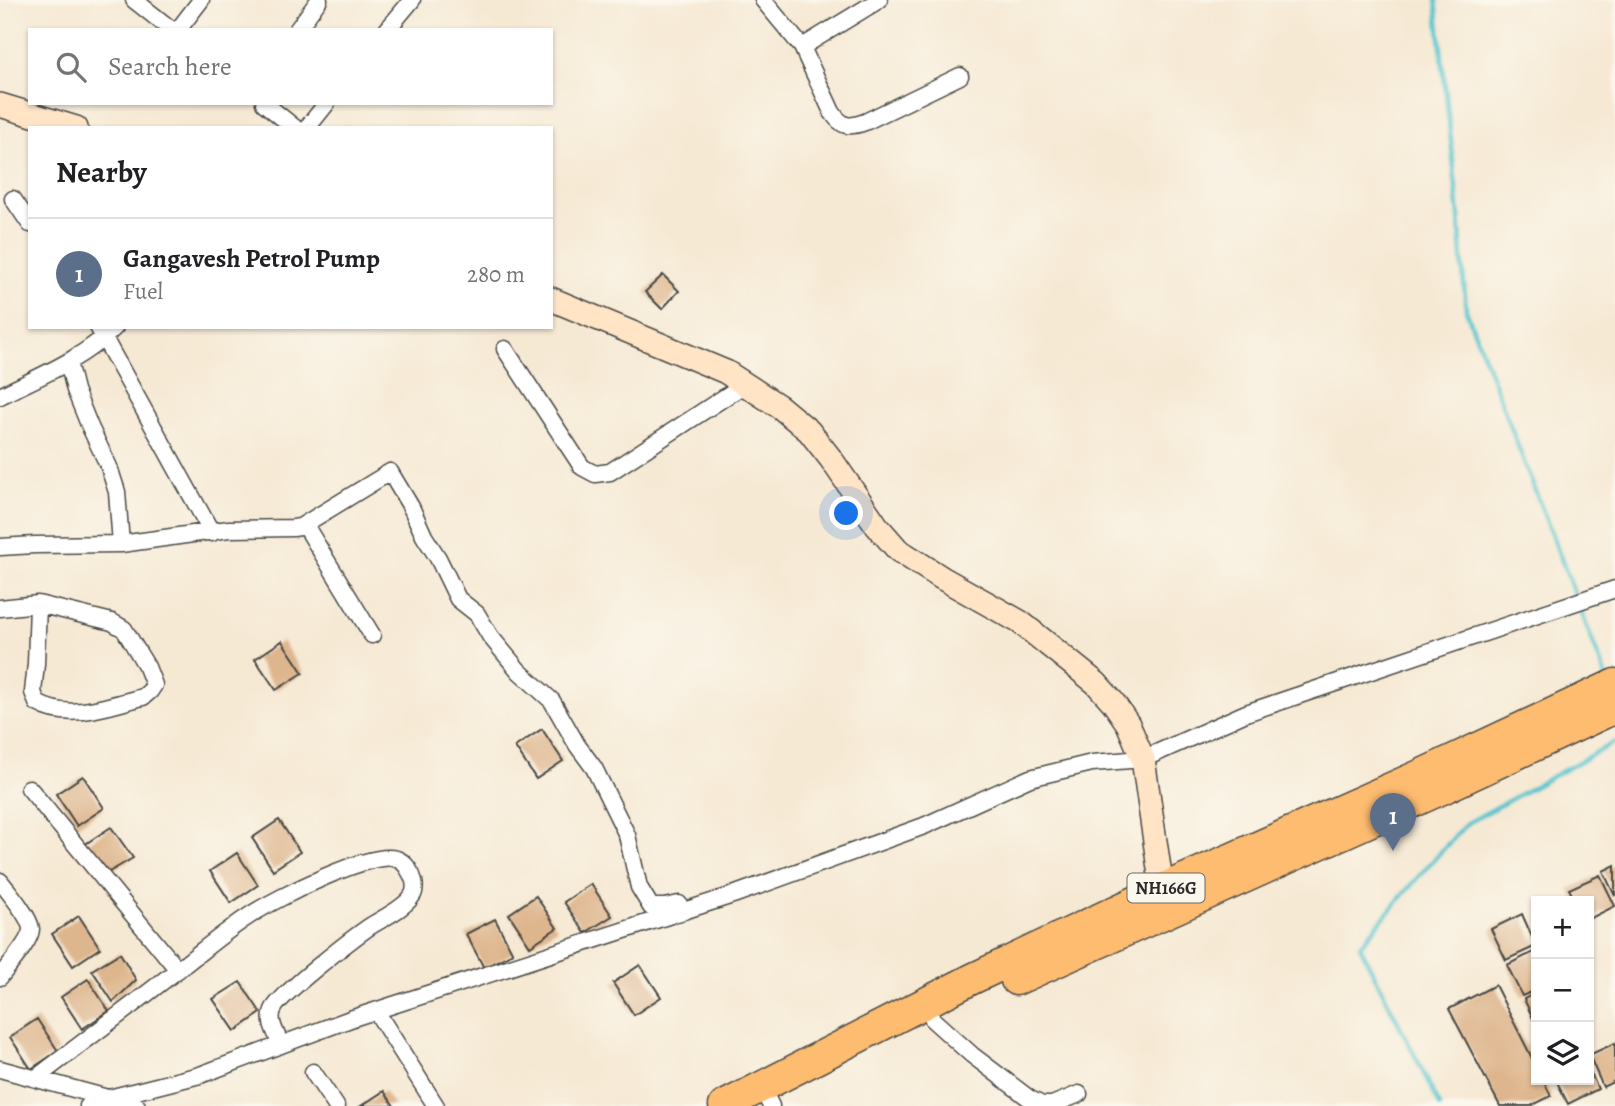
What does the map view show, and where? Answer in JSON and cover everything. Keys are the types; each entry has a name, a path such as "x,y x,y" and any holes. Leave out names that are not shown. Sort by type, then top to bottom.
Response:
{"highway":[{"name":"NH166G","path":"724,1106 766,1100 1023,976 1165,901 1420,775 1615,684"},
{"name":"NH166G","path":"766,1100 972,979 1440,790 1615,708"}],"street":[{"path":"134,0 169,28"},
{"path":"180,28 201,0"},
{"path":"298,28 319,0"},
{"path":"389,28 412,0"},
{"path":"763,0 802,47 832,112 843,124 852,127 865,122 960,76"},
{"path":"802,47 861,5 879,0"},
{"path":"0,105 69,126"},
{"path":"266,105 293,126"},
{"path":"309,126 325,105"},
{"path":"13,199 28,221"},
{"path":"553,300 726,372 779,407 808,431 831,459 877,526 898,550 1020,621 1096,683 1128,724 1143,759 1165,901"},
{"path":"0,396 68,362 106,331 180,477 212,533"},
{"path":"505,349 583,467 595,474 610,472 744,384"},
{"path":"68,362 75,390 109,467 117,492 121,544"},
{"path":"0,547 121,544 229,529 293,528 305,525 392,475 458,599 477,614 490,636 519,671 552,701 577,745 594,768 627,835 639,887 651,906 665,907 713,895 733,895"},
{"path":"305,525 372,635"},
{"path":"88,1106 200,1074 376,1010 733,895 924,826 1030,778 1092,763 1143,759 1246,713 1615,589"},
{"path":"0,608 38,604 112,622 124,629 147,667 154,685 150,691 142,697 78,713 46,708 37,703 33,692 38,604"},
{"path":"29,788 178,970"},
{"path":"36,1078 251,915 291,891 335,872 369,862 392,858 400,860 412,874 414,895 332,955 273,1007 271,1019 281,1045"},
{"path":"0,881 26,917 31,929 27,940 0,976"},
{"path":"376,1010 436,1106"},
{"path":"933,1020 972,1055 1030,1100 1042,1105 1052,1105 1079,1094"},
{"path":"0,1069 136,1106"},
{"path":"313,1072 336,1106"}],"building":[{"path":"663,275 679,291 662,309 645,292"},
{"path":"282,641 303,673 276,690 255,659"},
{"path":"542,729 563,761 536,779 515,747"},
{"path":"83,776 104,808 77,826 56,794"},
{"path":"279,820 300,852 273,870 252,838"},
{"path":"111,827 133,858 109,872 84,845"},
{"path":"237,853 258,885 231,903 210,871"},
{"path":"1615,865 1615,896 1603,871"},
{"path":"1600,875 1615,906 1594,916 1594,896 1572,896 1569,889"},
{"path":"591,884 612,916 585,933 564,902"},
{"path":"536,896 557,928 530,946 509,914"},
{"path":"1522,914 1531,935 1531,948 1506,960 1491,929"},
{"path":"79,916 100,948 73,966 52,934"},
{"path":"495,919 513,953 484,968 466,934"},
{"path":"120,953 136,980 113,1002 92,970"},
{"path":"1531,953 1531,992 1522,996 1507,965"},
{"path":"640,965 661,997 634,1015 613,983"},
{"path":"88,979 109,1011 82,1029 61,997"},
{"path":"240,982 261,1013 235,1031 213,999"},
{"path":"1495,985 1531,1056 1531,1085 1546,1085 1551,1096 1531,1106 1500,1106 1449,1009"},
{"path":"1531,996 1531,1014 1524,999"},
{"path":"37,1019 58,1051 31,1069 10,1037"},
{"path":"1615,1043 1615,1081 1603,1087 1594,1066 1594,1053"},
{"path":"1594,1080 1598,1089 1568,1104 1558,1085 1594,1085"},
{"path":"384,1091 394,1106 361,1106"}],"waterway":[{"path":"1436,0 1466,310 1576,598"},
{"path":"1579,606 1606,677"},
{"path":"1440,1106 1360,946 1466,824 1615,742"}],"place":[{"name":"Gangavesh Petrol Pump","path":"1393,851"}]}
